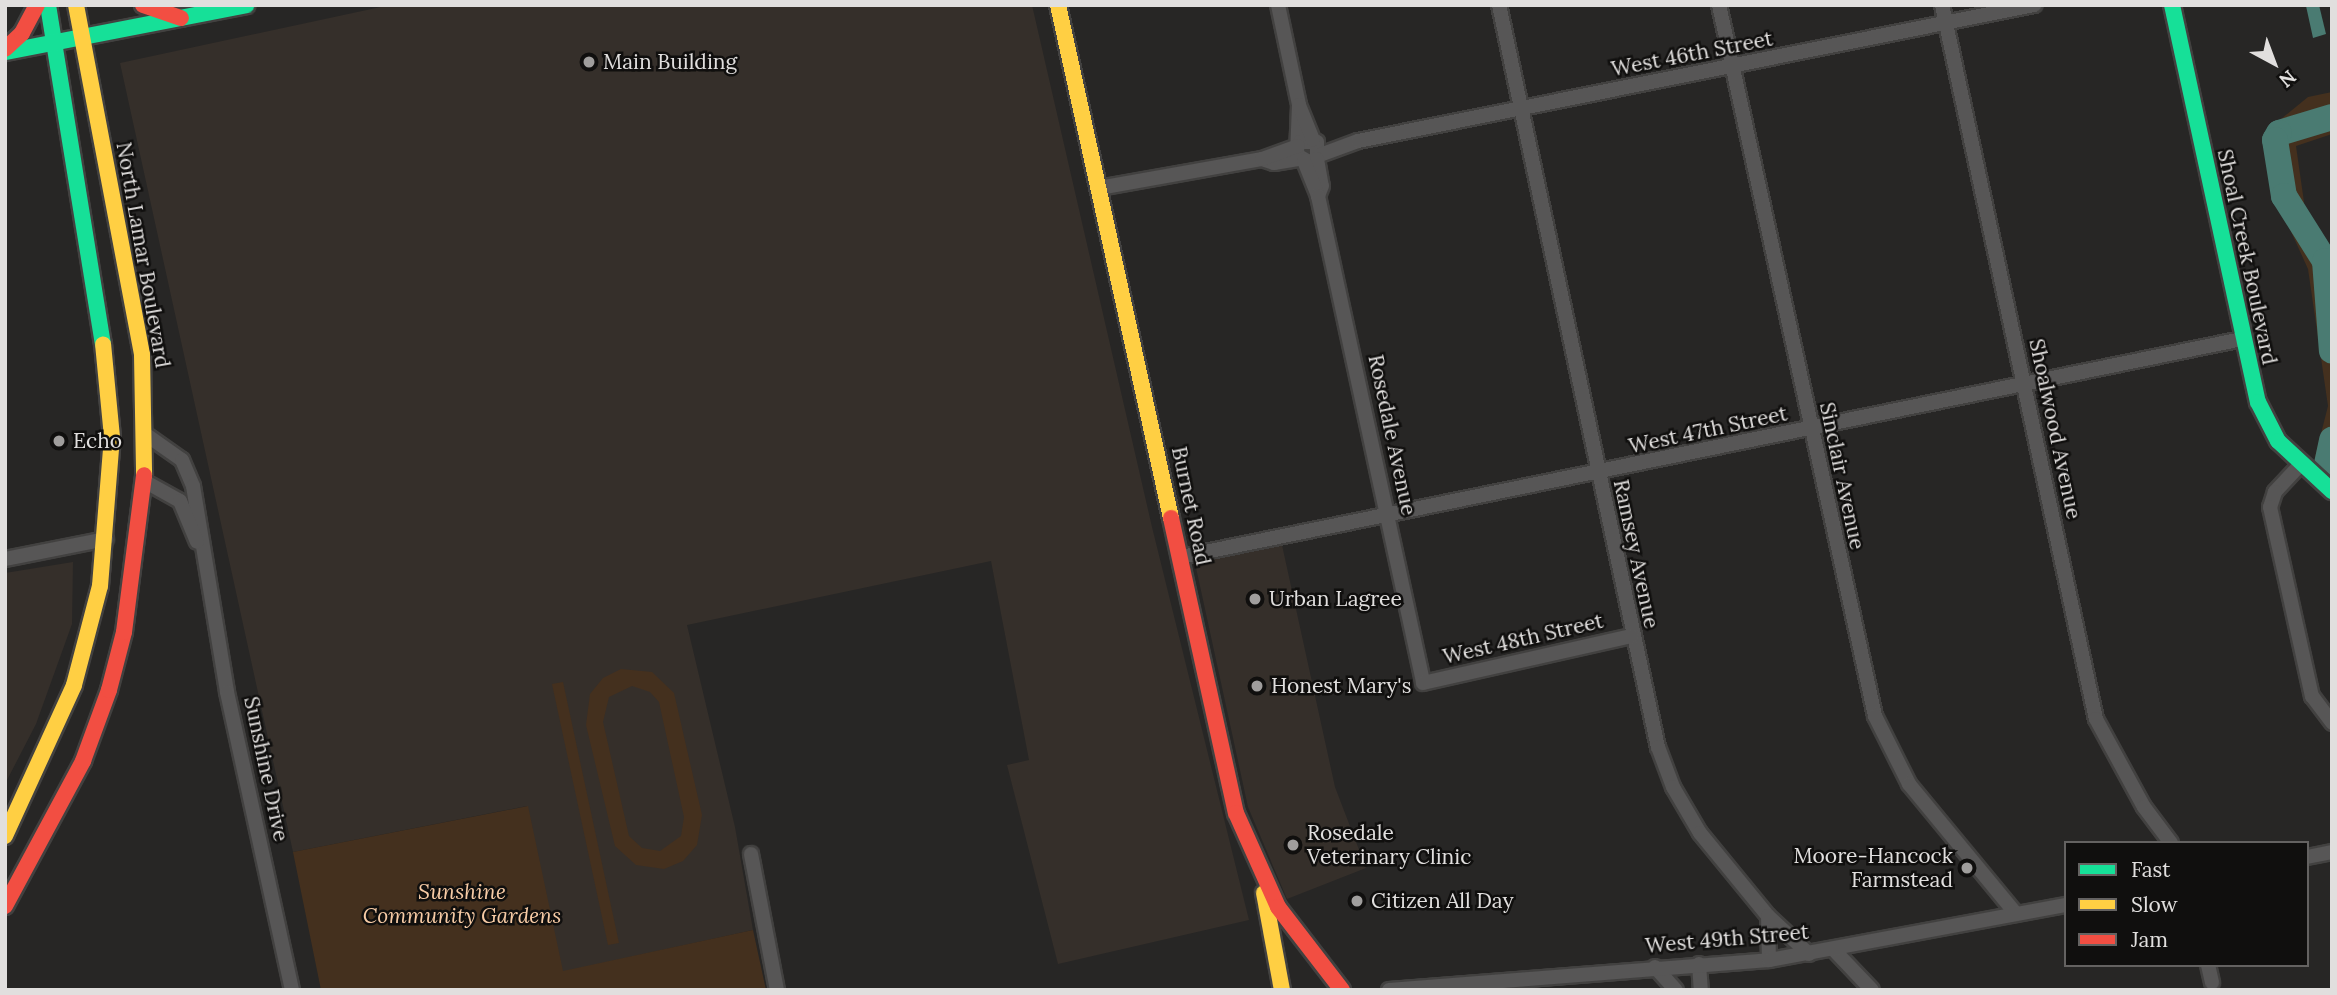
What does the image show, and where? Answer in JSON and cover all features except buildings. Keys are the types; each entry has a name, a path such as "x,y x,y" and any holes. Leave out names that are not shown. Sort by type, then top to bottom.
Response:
{"main road":[{"path":"5,50 22,33 37,5"},
{"path":"5,836 64,708 100,586 101,543 112,437 100,310 48,5"},
{"name":"North Lamar Boulevard","path":"5,906 83,761 97,722 124,632 144,481 142,355 76,5"},
{"path":"144,5 181,18"},
{"path":"5,50 54,43 246,5"},
{"name":"Burnet Road","path":"1058,5 1236,813 1261,878 1296,934 1342,990"},
{"name":"Shoal Creek Boulevard","path":"2172,5 2242,339 2267,423 2300,465 2332,491"},
{"path":"112,437 144,481"},
{"path":"64,708 97,722"},
{"path":"1261,878 1282,990"}],"street":[{"name":"Rosedale Avenue","path":"1278,5 1309,150 1322,186 1318,195 1423,683"},
{"name":"Ramsey Avenue","path":"1499,5 1632,636 1658,747 1673,787 1717,860 1768,916 1809,954"},
{"name":"Sinclair Avenue","path":"1719,5 1868,694 1885,740 1928,812 2016,914"},
{"name":"Shoalwood Avenue","path":"1942,5 2096,719 2144,807 2170,841"},
{"name":"West 46th Street","path":"1099,188 1262,159 1274,163 1309,150 1732,68 2034,5"},
{"name":"West 47th Street","path":"1181,557 1811,431 2242,339"},
{"name":"Sunshine Drive","path":"145,434 175,453 187,468 200,516 203,557 227,692 292,990"},
{"path":"2300,465 2275,492 2270,507 2312,696 2332,723"},
{"name":"Sunshine Drive","path":"144,481 180,501 203,557"},
{"path":"5,559 101,543"},
{"name":"West 48th Street","path":"1423,683 1632,636"},
{"path":"2309,857 2332,852"},
{"path":"751,854 777,990"},
{"name":"West 49th Street","path":"1389,990 1769,960 2064,905"},
{"path":"1768,916 1769,960"},
{"path":"1834,950 1872,990"},
{"path":"1699,964 1701,990"},
{"path":"1655,967 1676,990"},
{"path":"2208,967 2212,983"}],"shaded area":[{"path":"390,5 1032,5 1152,527 1249,920 1058,964 1007,765 1029,760 991,561 687,625 735,827 753,930 562,972 527,806 293,852 120,63"},
{"path":"2319,5 2326,34 2313,38 2306,6"},
{"path":"1282,545 1335,787 1366,868 1287,899 1248,807 1195,563"},
{"path":"73,562 72,624 36,724 5,784 5,573"}],"green space":[{"path":"2332,92 2332,134 2296,146 2305,209 2332,265 2332,465 2315,457 2328,406 2308,269 2284,216 2265,132 2308,97"},
{"path":"621,669 652,672 674,693 702,815 697,845 683,861 664,869 636,865 615,846 586,725 590,694 603,678","holes":["632,686 650,692 659,702 684,817 681,836 660,851 642,848 629,836 603,722 609,697"]},
{"path":"563,682 619,943 608,945 552,684"},
{"name":"Sunshine Community Gardens","path":"528,806 563,971 753,930 766,990 321,990 293,852"}],"waterway":[{"path":"2332,117 2279,133 2275,140 2284,196 2325,261 2332,351"},
{"path":"2327,464 2332,440"}],"traffic: fast":[{"path":"48,5 103,344"},
{"path":"5,52 246,5"},
{"path":"2172,5 2258,402 2278,441 2332,491"}],"traffic: slow":[{"path":"76,5 142,355 144,475"},
{"path":"1058,5 1171,518"},
{"path":"5,836 74,685 100,586 112,437 103,344"},
{"path":"1264,893 1282,990"}],"traffic: jam":[{"path":"5,49 22,33 37,5"},
{"path":"143,5 181,18"},
{"path":"5,906 83,761 109,690 124,632 144,475"},
{"path":"1171,518 1236,813 1278,907 1342,990"}],"place":[{"name":"Main Building","path":"589,62"},
{"name":"Echo","path":"59,441"},
{"name":"Urban Lagree","path":"1255,599"},
{"name":"Honest Mary's","path":"1257,686"},
{"name":"Rosedale Veterinary Clinic","path":"1293,845"},
{"name":"Moore-Hancock Farmstead","path":"1967,868"},
{"name":"Citizen All Day","path":"1357,901"}]}
